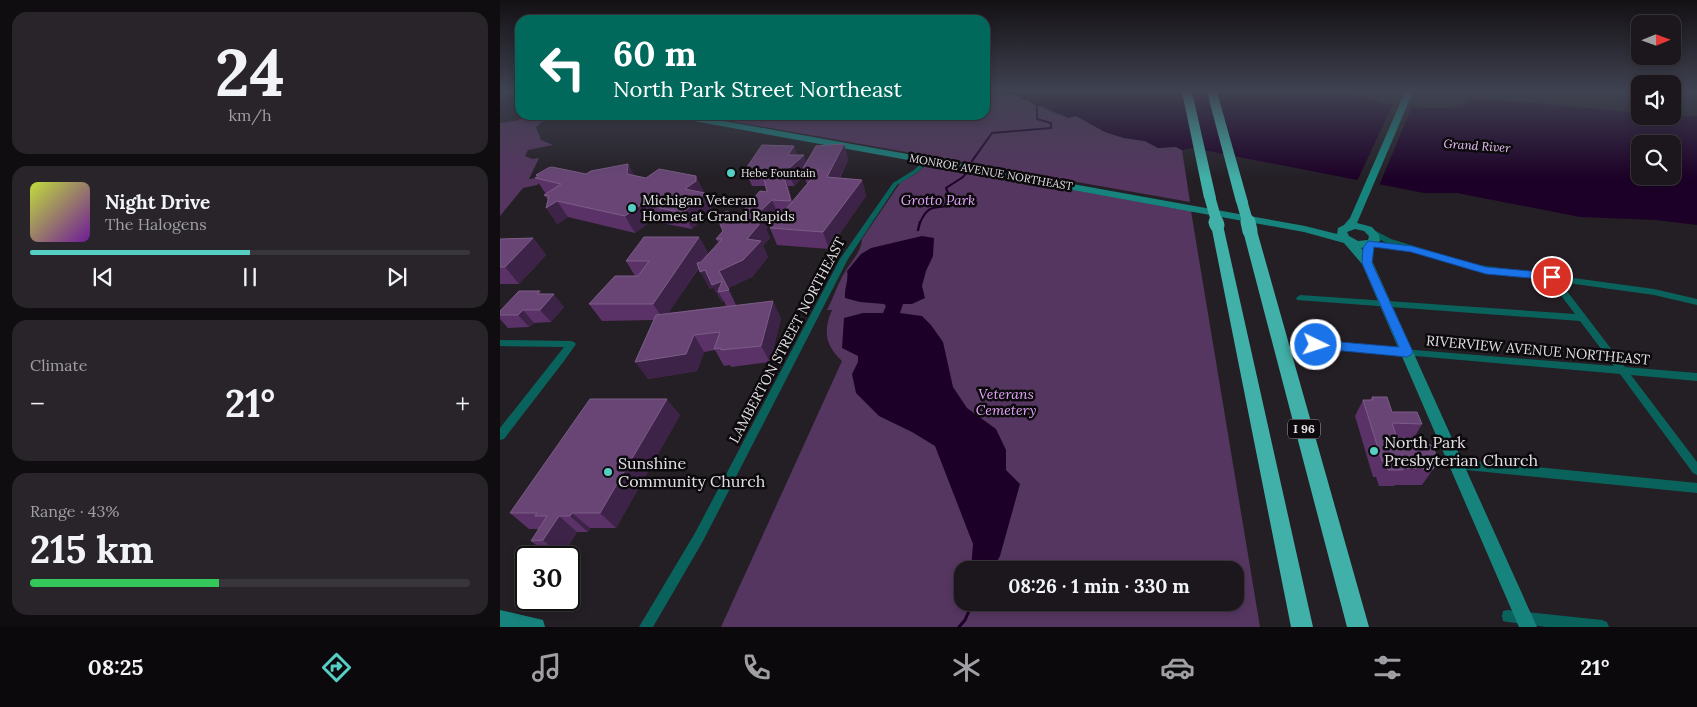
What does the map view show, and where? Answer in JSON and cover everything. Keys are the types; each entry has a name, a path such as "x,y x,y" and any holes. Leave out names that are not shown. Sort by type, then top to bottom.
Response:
{"highway":[{"path":"1194,121 1302,627"},
{"name":"I 96","path":"1220,121 1358,627"}],"main road":[{"name":"MONROE AVENUE NORTHEAST","path":"712,121 1305,229 1348,241 1371,237"},
{"path":"1396,121 1366,188 1356,218 1346,227 1342,235 1367,263 1526,622"},
{"path":"1359,208 1371,237 1367,263"},
{"name":"MONROE AVENUE NORTHEAST","path":"1305,229 1346,227 1371,237"},
{"path":"500,619 536,627"}],"street":[{"name":"LAMBERTON STREET NORTHEAST","path":"646,627 699,537 844,259 895,184 916,171 927,160"},
{"path":"1371,237 1471,267 1654,292 1697,302"},
{"path":"1552,277 1624,370 1697,470"},
{"path":"1300,298 1583,318"},
{"path":"500,343 571,344 500,436"},
{"name":"RIVERVIEW AVENUE NORTHEAST","path":"1316,345 1697,377"},
{"path":"1456,464 1697,488"},
{"path":"1508,616 1526,622 1602,627"}],"green space":[{"path":"543,121 536,127 541,140 553,145 528,150 525,156 532,159 539,158 529,179 545,177 537,185 523,188 500,216 500,123"},
{"path":"732,121 1086,121 1105,132 1124,138 1145,141 1158,148 1176,146 1182,150 1190,202"},
{"name":"Veterans Cemetery","path":"927,164 1191,211 1260,627 721,627 842,361 832,349 827,337 827,325 832,310 827,310 842,277 857,254 862,239 900,183 917,173"}],"water":[{"name":"Grand River","path":"1086,121 1631,121 1631,125 1681,125 1681,121 1697,121 1697,225 1656,220 1580,217 1457,193 1424,193 1193,148 1182,150 1176,147 1158,148 1145,141 1124,138 1105,132"},
{"path":"922,236 934,238 933,256 922,286 925,298 912,304 903,304 900,313 922,316 943,342 953,387 967,408 996,429 1006,450 1006,470 1020,484 997,561 972,561 973,544 935,446 879,416 856,393 852,374 858,362 858,356 842,348 844,318 863,313 883,313 886,306 884,304 860,302 845,298 847,271 861,254 871,248"}],"pier":[{"path":"1385,121 1406,121 1379,186 1357,181"}],"building":[{"path":"844,144 827,177 862,180 823,232 770,228 819,170 802,170 816,146"},
{"path":"762,145 794,146 788,155 804,155 787,170 782,170 791,201 772,200 751,220 762,221 747,239 761,241 743,260 719,271 729,290 718,292 722,281 712,285 705,270 700,272 697,263 701,262 722,239 716,239 723,231 716,215 728,211 734,221 760,191 767,192 762,170 745,170"},
{"path":"628,164 627,174 646,178 659,169 696,176 696,181 685,189 705,193 683,213 642,204 625,216 557,201 546,208 549,196 544,195 561,184 535,178 539,176 536,175 552,167 586,174 591,171"},
{"path":"644,237 699,237 653,304 589,304 615,276 638,276 649,261 626,261"},
{"path":"533,238 505,267 500,267 500,239"},
{"path":"519,291 540,291 537,294 554,294 540,310 523,310 518,315 500,315 500,311"},
{"path":"773,301 761,346 714,349 720,332 694,335 686,354 635,362 656,315"},
{"path":"1372,397 1387,397 1392,412 1417,412 1422,424 1392,423 1397,438 1420,438 1432,446 1439,461 1433,469 1403,468 1403,470 1388,470 1385,461 1382,461 1363,400 1373,400"},
{"path":"590,399 667,399 600,513 572,513 570,516 559,516 543,540 531,541 547,516 535,516 537,513 510,513"}],"waterway":[{"path":"972,161 992,133 1051,128 1051,123 1045,121"},
{"path":"920,223 929,210 953,205 946,188 963,177 967,172"},
{"path":"918,230 920,222"},
{"path":"959,627 969,611"}],"place":[{"name":"Hebe Fountain","path":"731,173"},
{"name":"Michigan Veteran Homes at Grand Rapids","path":"632,208"},
{"name":"North Park Presbyterian Church","path":"1374,451"},
{"name":"Sunshine Community Church","path":"608,472"}],"route":[{"path":"1316,345 1407,352 1367,263 1368,248 1372,244 1412,249 1486,270 1552,277"}],"park label":[{"name":"Grotto Park","path":"938,200"}]}
